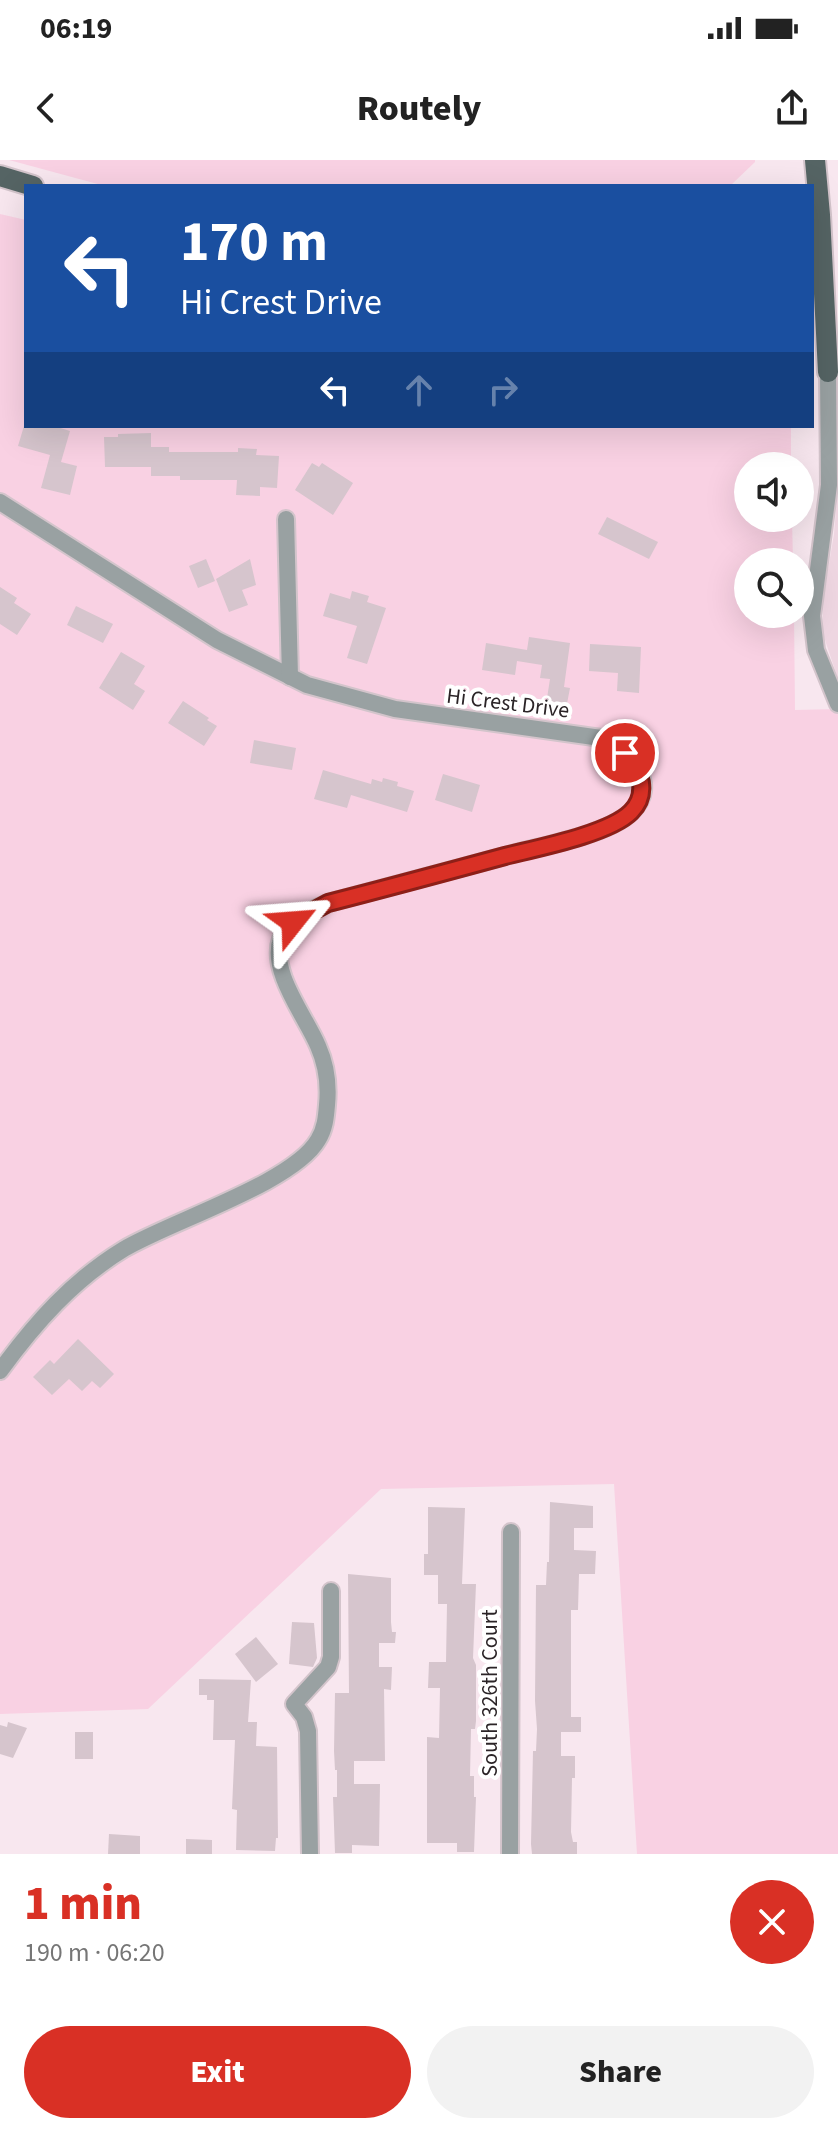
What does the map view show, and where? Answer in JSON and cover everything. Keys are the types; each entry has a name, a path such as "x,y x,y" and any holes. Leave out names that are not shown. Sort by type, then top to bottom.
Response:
{"main road":[{"path":"815,160 826,371"},
{"path":"0,176 26,184"}],"street":[{"path":"826,371 833,486 812,616 816,650 838,704"},
{"name":"Hi Crest Drive","path":"0,502 217,640 290,677 330,692 395,709 601,738 625,753 637,767 642,789 638,803 628,815 608,826 328,903 293,922 281,939 279,955 289,986 324,1062 328,1096 323,1131 316,1144 278,1174 149,1235 99,1265 56,1301 0,1371"},
{"path":"286,519 290,677"},
{"name":"South 326th Court","path":"510,1854 511,1532"},
{"path":"310,1854 308,1731 304,1717 294,1704 328,1667 331,1657 331,1591"}],"shaded area":[{"path":"9,160 755,160 732,184 98,184"},
{"path":"0,214 24,220 24,428 791,428 791,452 734,452 734,532 792,532 793,548 734,548 734,628 794,628 795,710 838,709 838,1854 637,1854 614,1484 381,1489 148,1709 0,1714"},
{"path":"838,485 838,679 822,631"}],"building":[{"path":"24,426 70,431 61,462 77,466 70,495 41,488 50,455 18,446"},
{"path":"151,433 151,447 169,447 169,452 238,452 238,448 257,449 256,455 279,456 277,488 260,487 260,496 236,495 237,480 180,480 180,476 151,476 151,467 105,467 104,437"},
{"path":"312,463 319,467 322,463 353,483 333,515 295,490"},
{"path":"607,517 658,542 649,559 598,534"},
{"path":"206,559 215,581 198,588 189,566"},
{"path":"250,559 256,585 242,590 248,605 229,612 216,579"},
{"path":"0,587 17,598 14,603 31,614 17,635 0,624"},
{"path":"352,591 369,596 367,602 386,608 367,664 347,658 357,626 323,616 330,593 350,599"},
{"path":"76,606 113,624 103,643 67,625"},
{"path":"529,637 570,643 564,687 570,688 565,714 545,711 550,679 540,678 542,665 517,661 515,675 482,670 486,643 527,650"},
{"path":"590,644 641,647 639,693 617,691 618,673 589,671"},
{"path":"121,652 145,666 134,684 145,691 133,710 99,688"},
{"path":"183,701 217,726 204,746 168,723"},
{"path":"254,740 296,748 292,770 250,763"},
{"path":"323,770 371,784 372,779 382,782 383,778 398,782 397,786 414,791 407,812 351,795 347,808 314,799"},
{"path":"443,774 480,785 472,812 435,800"},
{"path":"78,1339 114,1374 100,1388 92,1381 82,1391 69,1379 52,1395 33,1377 50,1360 54,1364"},
{"path":"550,1502 593,1506 593,1528 574,1528 574,1550 596,1551 595,1574 579,1574 578,1610 571,1610 571,1717 581,1717 581,1732 561,1732 561,1756 575,1756 571,1832 573,1842 577,1842 577,1854 532,1854 531,1844 533,1751 536,1751 537,1729 536,1585 546,1585"},
{"path":"428,1507 465,1508 462,1584 476,1584 473,1658 476,1665 476,1721 475,1729 471,1729 470,1776 474,1776 476,1797 474,1852 457,1852 457,1843 427,1843 427,1737 439,1738 440,1688 428,1688 429,1662 446,1662 447,1604 438,1604 438,1575 424,1575 424,1554 428,1554"},
{"path":"348,1574 391,1578 391,1622 392,1632 396,1632 395,1643 379,1643 379,1667 392,1667 391,1690 384,1689 385,1761 354,1761 354,1784 380,1784 379,1846 352,1845 352,1853 335,1853 335,1693 349,1693"},
{"path":"292,1622 314,1623 317,1658 313,1667 289,1664"},
{"path":"256,1637 278,1664 256,1682 235,1654"},
{"path":"199,1679 251,1680 248,1722 257,1722 256,1746 277,1747 278,1838 275,1851 236,1850 237,1810 232,1809 235,1740 213,1740 214,1700 207,1700 207,1695 199,1695"},
{"path":"8,1722 27,1728 13,1758 0,1754 0,1725 7,1727"},
{"path":"75,1732 93,1732 93,1759 75,1759"},
{"path":"109,1834 140,1836 140,1854 108,1854"},
{"path":"186,1839 212,1840 212,1854 186,1854"}],"route":[{"path":"293,922 328,903 558,842 618,821 634,809 642,789 637,767 625,753"}]}
